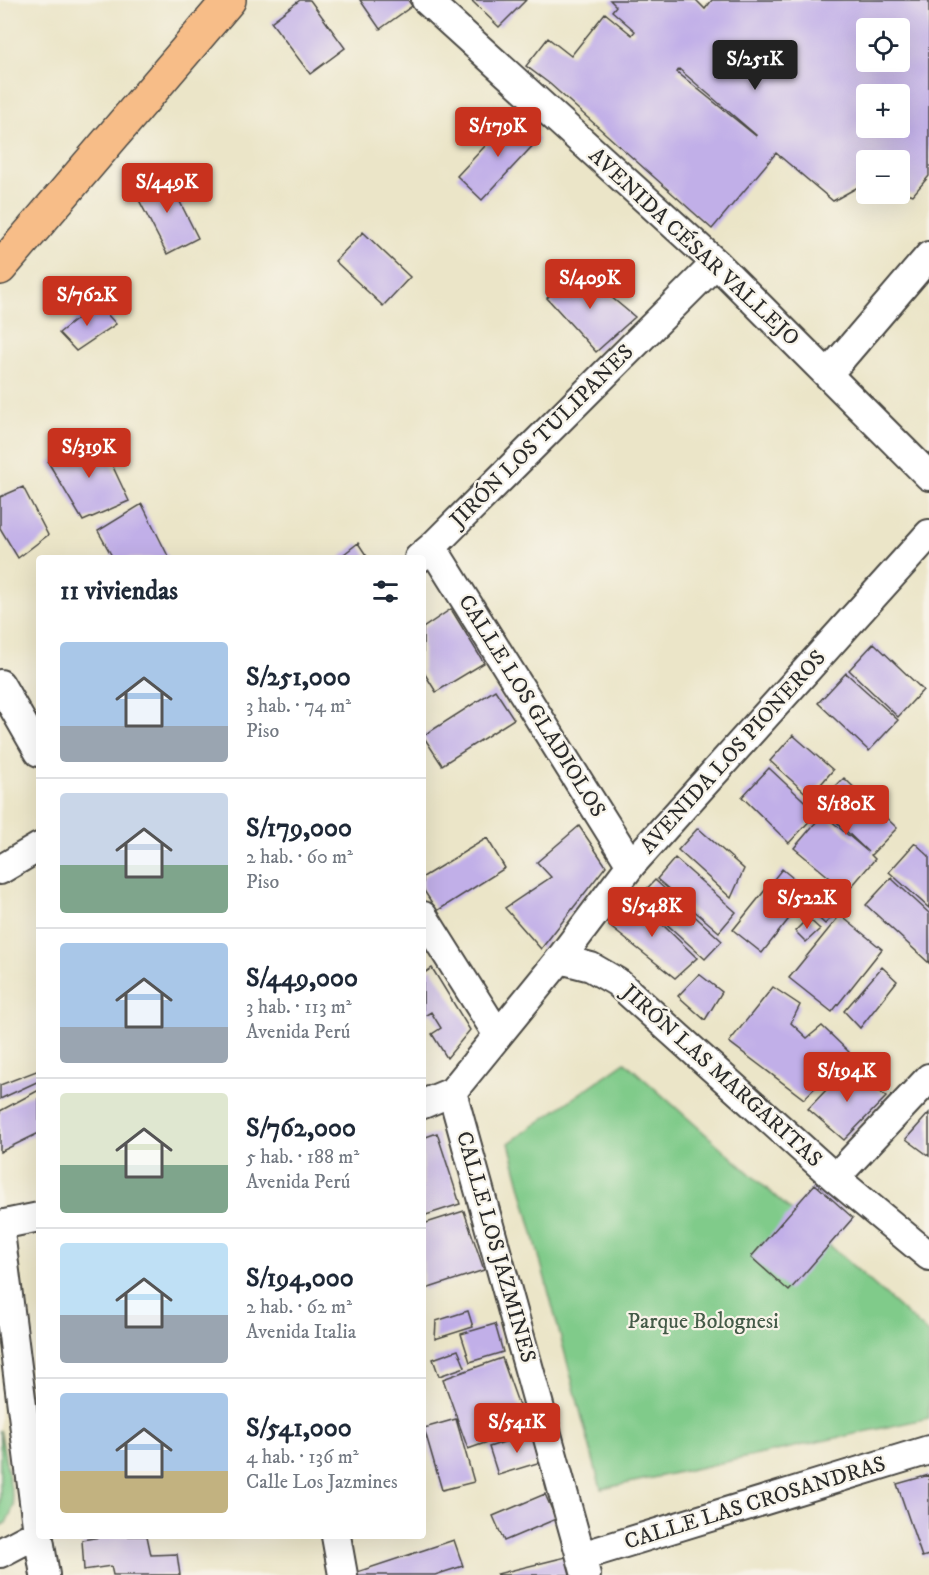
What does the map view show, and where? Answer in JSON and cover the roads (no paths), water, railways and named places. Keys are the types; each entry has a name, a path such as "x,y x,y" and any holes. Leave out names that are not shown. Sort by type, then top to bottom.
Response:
{"highway":[{"path":"0,268 229,0"}],"street":[{"name":"AVENIDA CÉSAR VALLEJO","path":"426,0 716,263 929,476"},
{"path":"828,374 929,256"},
{"name":"JIRÓN LOS TULIPANES","path":"426,552 716,263"},
{"name":"AVENIDA LOS PIONEROS","path":"426,1103 452,1092 560,959 631,865 929,534"},
{"name":"CALLE LOS GLADIOLOS","path":"426,552 631,865"},
{"path":"0,684 36,748"},
{"path":"0,870 36,849"},
{"path":"426,921 498,1035"},
{"name":"JIRÓN LAS MARGARITAS","path":"560,959 591,967 617,982 835,1178 929,1256"},
{"path":"835,1178 929,1078"},
{"name":"CALLE LOS JAZMINES","path":"452,1092 584,1566"},
{"path":"0,1225 36,1217"},
{"path":"0,1232 36,1517"},
{"name":"CALLE LAS CROSANDRAS","path":"584,1566 929,1450"},
{"path":"0,1553 36,1534"},
{"path":"39,1539 45,1575"},
{"path":"337,1539 343,1575"}],"park label":[{"name":"Parque Bolognesi","path":"703,1321"}]}
